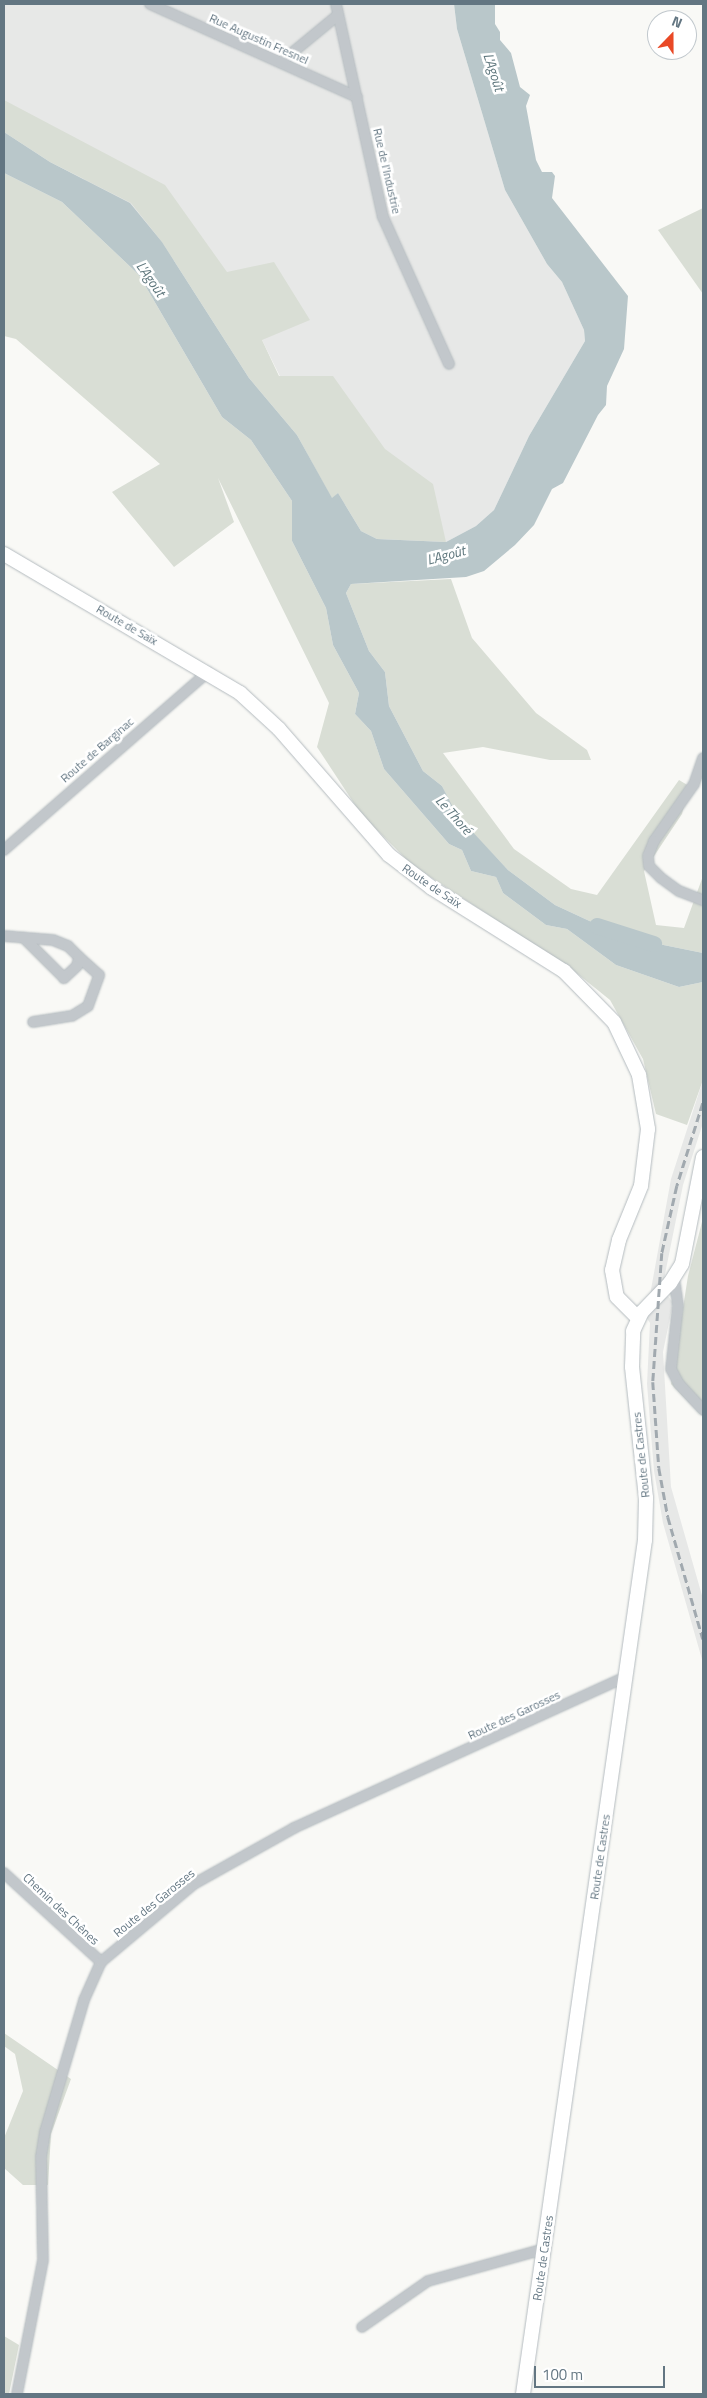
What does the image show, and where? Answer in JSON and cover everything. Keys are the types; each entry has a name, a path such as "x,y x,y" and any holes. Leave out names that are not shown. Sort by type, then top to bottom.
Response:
{"main road":[{"name":"Route de Saïx","path":"4,554 208,672 262,712 389,855 432,888 564,971 614,1022 640,1075 647,1112 648,1144 643,1173 612,1270 617,1297 638,1318"},
{"path":"638,1318 674,1277 686,1252 703,1157"},
{"name":"Route de Castres","path":"523,2394 626,1678 646,1520 631,1359 633,1331 638,1318"}],"street":[{"name":"Rue Augustin Fresnel","path":"150,4 357,97"},
{"name":"Rue de l'Industrie","path":"336,4 383,217 448,364"},
{"path":"281,62 338,15"},
{"name":"Route de Barginac","path":"4,850 208,672"},
{"path":"703,758 694,784 654,841 648,856 649,866 661,878 680,891 703,900"},
{"path":"4,936 53,940 68,946 98,975 88,1006 72,1016 33,1022"},
{"path":"24,938 64,978 77,966 79,957"},
{"path":"674,1277 678,1305 671,1369 679,1384 703,1410"},
{"name":"Route des Garosses","path":"17,2394 43,2260 41,2157 45,2132 84,2000 101,1962 194,1884 294,1828 626,1678"},
{"name":"Chemin des Chênes","path":"4,1873 101,1962"},
{"path":"362,2327 428,2281 544,2249"}],"shaded area":[{"path":"4,4 454,4 457,29 505,190 547,264 562,282 584,330 585,341 529,436 494,510 476,526 446,542 343,504 262,340 4,107"},
{"path":"4,100 165,185 227,272 274,262 310,320 262,340 279,376 333,376 385,449 433,484 446,542 377,539 361,531 338,493 332,499 297,435 249,378 162,242 131,203 50,162 4,132"},
{"path":"4,173 62,202 139,275 222,417 251,440 292,501 292,541 326,608 333,645 359,693 355,714 371,731 384,769 449,844 462,850 471,871 496,877 503,893 546,925 567,929 616,965 679,987 703,982 703,1080 687,1125 656,1114 643,1059 610,1000 574,971 412,865 361,814 317,747 329,703 218,478 234,522 174,567 112,492 160,464 16,339 4,336"},
{"path":"703,208 703,294 658,230"},
{"path":"451,579 472,638 536,713 587,750 591,760 550,760 483,747 443,753 514,849 571,889 597,895 679,780 689,786 682,814 644,871 656,925 684,928 703,876 703,953 624,937 555,905 508,870 456,815 442,786 423,771 389,706 385,672 369,651 346,593 351,584"},
{"path":"703,1080 703,1123 683,1185 663,1284 650,1295 671,1179"},
{"path":"703,1218 703,1417 671,1384 688,1276"},
{"path":"668,1296 673,1303 663,1352 671,1487 703,1599 703,1663 663,1523 654,1471 647,1384 650,1323 646,1317"},
{"path":"4,2033 71,2079 51,2134 48,2185 23,2185 4,2168 4,2138 23,2091 15,2054 4,2046"},
{"path":"4,2336 19,2345 9,2394 4,2394"}],"water":[{"name":"L'Agoût","path":"454,4 495,4 495,24 500,32 500,40 511,53 520,87 530,95 526,106 536,160 542,172 552,172 555,176 552,198 628,296 624,349 607,386 606,405 598,415 563,483 552,489 534,525 515,545 484,571 466,577 351,584 346,593 369,651 385,672 389,706 423,771 442,786 457,815 508,870 555,905 624,937 703,953 703,982 679,987 616,965 567,929 546,925 503,893 496,877 471,871 462,850 449,844 384,769 371,731 355,714 359,693 333,645 326,608 292,541 292,501 251,440 222,417 139,275 62,202 4,173 4,132 50,162 130,203 162,242 249,378 297,435 332,498 338,493 361,531 377,539 446,542 476,526 494,510 529,436 585,341 584,330 562,282 547,264 505,190 457,29"}],"waterway":[{"name":"Le Thoré","path":"597,926 654,944"}],"railway":[{"path":"703,1103 677,1186 662,1253 653,1382 659,1468 668,1517 703,1639"}]}
